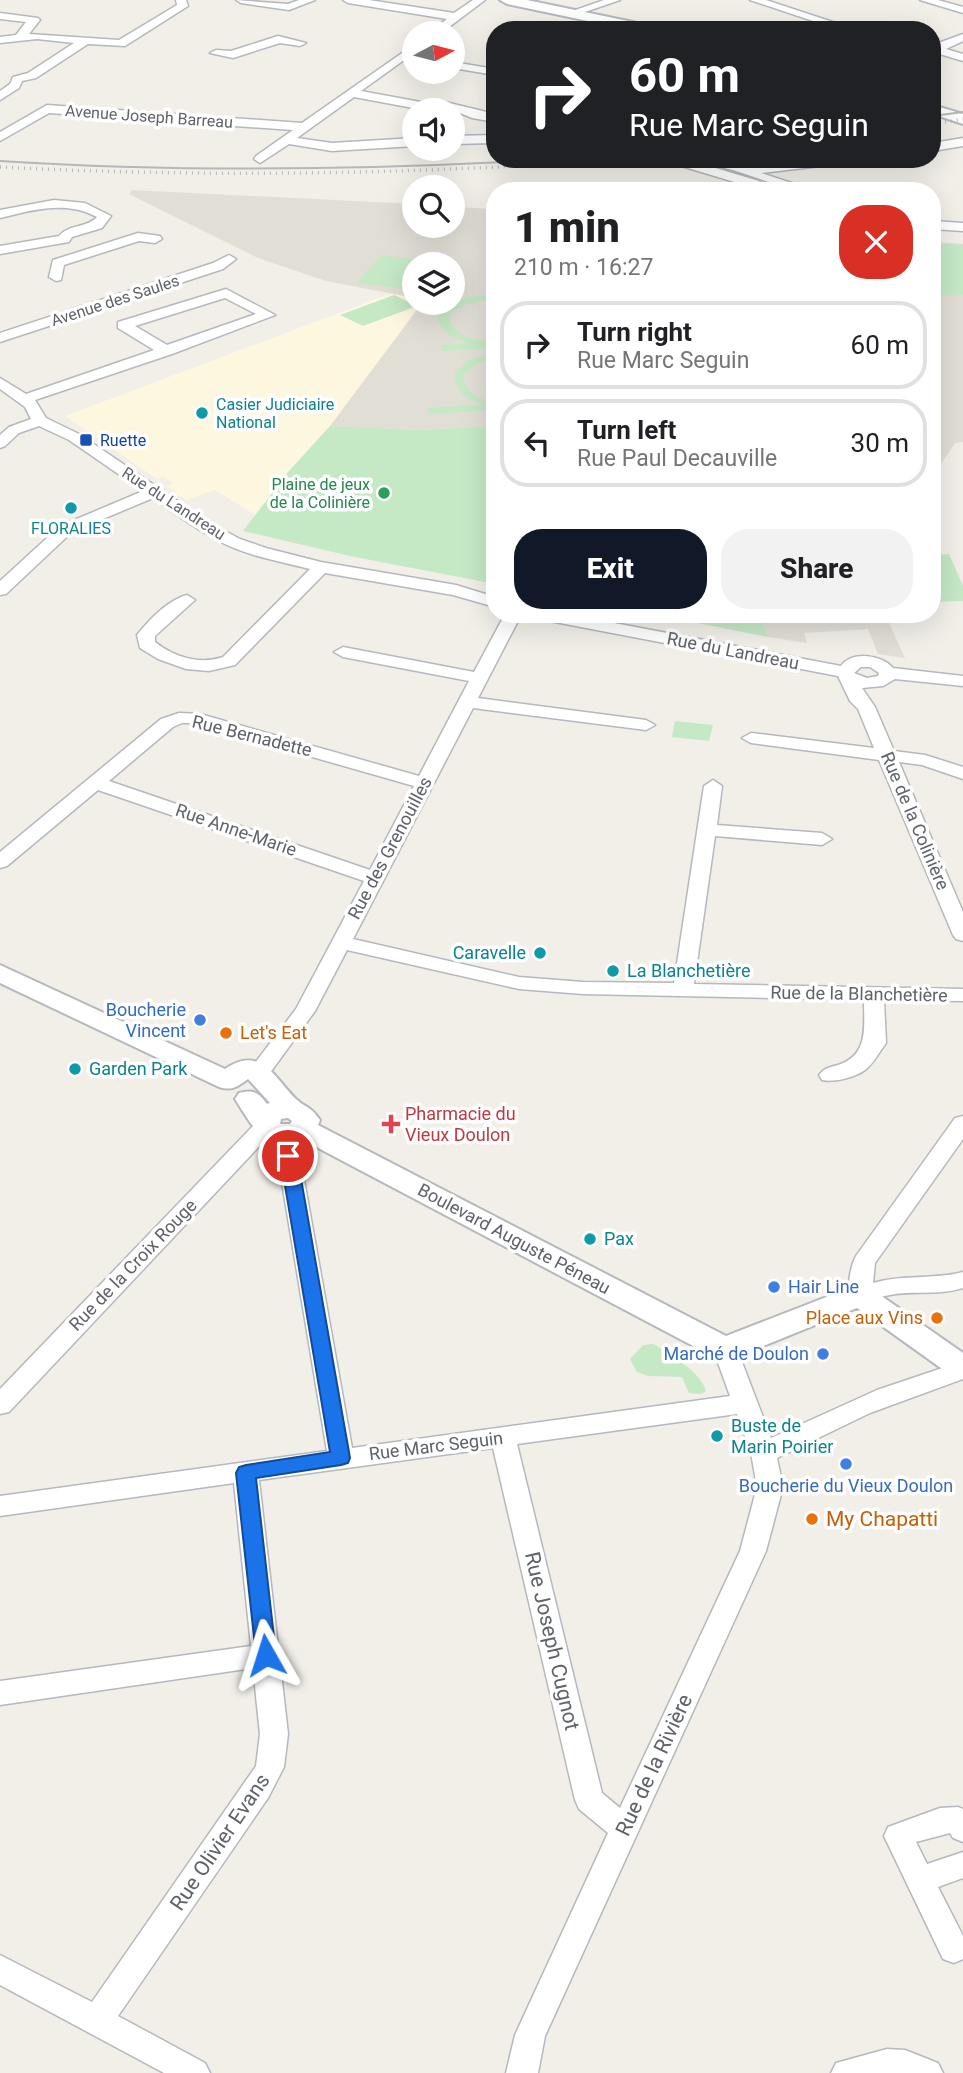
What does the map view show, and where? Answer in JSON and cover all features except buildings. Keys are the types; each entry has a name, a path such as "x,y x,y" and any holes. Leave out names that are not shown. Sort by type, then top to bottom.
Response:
{"street":[{"path":"0,40 21,36 126,43 183,6 181,0"},
{"path":"241,0 289,7 310,0"},
{"path":"348,0 456,17"},
{"path":"450,21 480,0"},
{"path":"507,0 612,21"},
{"path":"573,13 615,0"},
{"path":"755,0 823,21"},
{"path":"925,0 963,10"},
{"path":"3,16 34,20 21,36"},
{"path":"941,46 963,37"},
{"path":"216,53 233,55 245,47 268,46 278,39 300,43"},
{"path":"0,96 15,86 18,79 32,76 85,41"},
{"path":"941,51 963,58"},
{"path":"260,159 401,57"},
{"path":"466,67 486,70"},
{"path":"352,93 426,107 441,105 486,116"},
{"name":"Avenue Joseph Barreau","path":"0,137 47,109 305,127"},
{"path":"941,112 963,120"},
{"path":"465,140 486,139"},
{"path":"287,140 332,147 402,142"},
{"path":"941,146 963,142"},
{"path":"702,168 748,182"},
{"path":"733,168 780,182"},
{"path":"743,171 769,168"},
{"path":"0,214 40,204 89,206 105,216 97,225 67,234 64,239"},
{"path":"941,226 963,227"},
{"path":"0,231 19,245"},
{"path":"56,276 58,263 138,237 155,239"},
{"path":"0,250 64,239 88,253"},
{"name":"Avenue des Saules","path":"0,338 218,266 229,259"},
{"path":"25,399 167,351 268,315 226,293 122,325 167,351"},
{"path":"0,382 25,399 35,409 40,421 14,430 0,443"},
{"name":"Rue du Landreau","path":"40,421 74,437 204,526 234,542 260,552 321,567 456,590 486,599"},
{"path":"0,590 66,529 155,492"},
{"path":"187,600 164,616 146,635 146,644 156,653 202,667 217,667 229,661 321,567"},
{"name":"Rue des Grenouilles","path":"259,1085 305,1011 468,702 505,623"},
{"name":"Rue du Landreau","path":"584,623 847,675 859,683 883,678 963,681"},
{"path":"343,652 479,678"},
{"name":"Rue de la Colinière","path":"847,675 859,701 866,707 963,935"},
{"path":"866,707 867,696 883,678"},
{"path":"468,702 646,725"},
{"name":"Rue Bernadette","path":"0,862 167,723 179,718 194,718 425,783"},
{"path":"751,738 925,760 963,773"},
{"name":"Rue Anne-Marie","path":"97,783 375,878"},
{"path":"683,990 713,786"},
{"path":"707,830 822,839"},
{"name":"Rue de la Blanchetière","path":"340,942 519,983 583,988 963,995"},
{"name":"Boulevard Auguste Péneau","path":"0,973 228,1081 231,1094 259,1085 282,1124 724,1349"},
{"path":"830,1075 857,1066 875,1044 874,995"},
{"path":"860,1295 863,1266 873,1247 963,1123"},
{"path":"282,1124 341,1458"},
{"name":"Rue de la Croix Rouge","path":"0,1405 260,1132 282,1124"},
{"path":"724,1349 860,1295 891,1286 943,1286 963,1280"},
{"path":"860,1295 963,1369"},
{"name":"Rue de la Rivière","path":"522,2073 530,2035 753,1551 770,1486 764,1452 724,1349"},
{"path":"764,1452 840,1414 904,1387 963,1369"},
{"name":"Rue Marc Seguin","path":"0,1506 747,1403"},
{"name":"Rue Joseph Cugnot","path":"503,1437 589,1800 624,1829"},
{"name":"Rue Olivier Evans","path":"96,2022 271,1767 275,1734 246,1473"},
{"path":"0,1693 266,1655"},
{"path":"954,1949 898,1836 940,1821 961,1822"},
{"path":"919,1880 963,1865"},
{"path":"0,1969 194,2073"},
{"path":"846,2073 882,2063 904,2063 926,2073"}],"shaded area":[{"path":"132,190 402,203 402,238 465,238 465,208 486,209 486,426 420,430 330,426 413,315 465,315 465,252 402,252 402,296 326,281 258,258 129,194"},
{"path":"941,243 963,244 963,442 955,443 941,464"},
{"name":"Casier Judiciaire National","path":"392,293 402,295 402,315 413,315 336,422 289,471 256,515 215,490 186,500 168,487 173,483 163,477 157,479 65,416"},
{"path":"763,623 889,623 905,658 878,654 868,629 804,633 807,643 768,637"}],"green space":[{"path":"941,244 963,245 963,295 941,296"},
{"path":"381,255 402,257 402,288 357,283"},
{"path":"394,295 402,299 402,312 363,326 340,315"},
{"path":"486,296 486,301 465,305 465,298"},
{"path":"438,315 449,315 450,322 459,333 472,339 486,340 486,349 442,351 440,345 470,343 443,330"},
{"path":"486,356 486,361 478,363 463,374 469,390 486,400 486,411 429,414 428,408 484,405 463,394 455,379 455,372 469,360"},
{"name":"Plaine de jeux de la Colinière","path":"330,426 420,430 486,426 486,582 350,556 243,531 289,471"},
{"path":"941,554 949,554 963,586 963,601 941,602"},
{"path":"697,623 763,623 768,637"},
{"path":"675,721 713,725 709,741 672,737"},
{"path":"653,1344 692,1371 706,1391 701,1394 689,1393 682,1377 648,1376 637,1372 630,1359 643,1345"}],"tram line":[{"path":"941,115 963,112"},
{"path":"0,161 210,169 486,163"}],"railway":[{"path":"941,123 963,119"},
{"path":"0,167 158,173 315,173 486,167"}],"place":[{"name":"Casier Judiciaire National","path":"202,413"},
{"name":"Ruette","path":"86,440"},
{"name":"Plaine de jeux de la Colinière","path":"384,493"},
{"name":"FLORALIES","path":"71,508"},
{"name":"Caravelle","path":"540,953"},
{"name":"La Blanchetière","path":"613,971"},
{"name":"Boucherie Vincent","path":"200,1020"},
{"name":"Let's Eat","path":"226,1033"},
{"name":"Garden Park","path":"75,1069"},
{"name":"Pharmacie du Vieux Doulon","path":"391,1124"},
{"name":"Pax","path":"590,1239"},
{"name":"Hair Line","path":"774,1287"},
{"name":"Place aux Vins","path":"937,1318"},
{"name":"Marché de Doulon","path":"823,1354"},
{"name":"Buste de Marin Poirier","path":"717,1436"},
{"name":"Boucherie du Vieux Doulon","path":"846,1464"},
{"name":"My Chapatti","path":"812,1519"}],"route":[{"path":"266,1655 246,1473 341,1458 288,1156"}]}
